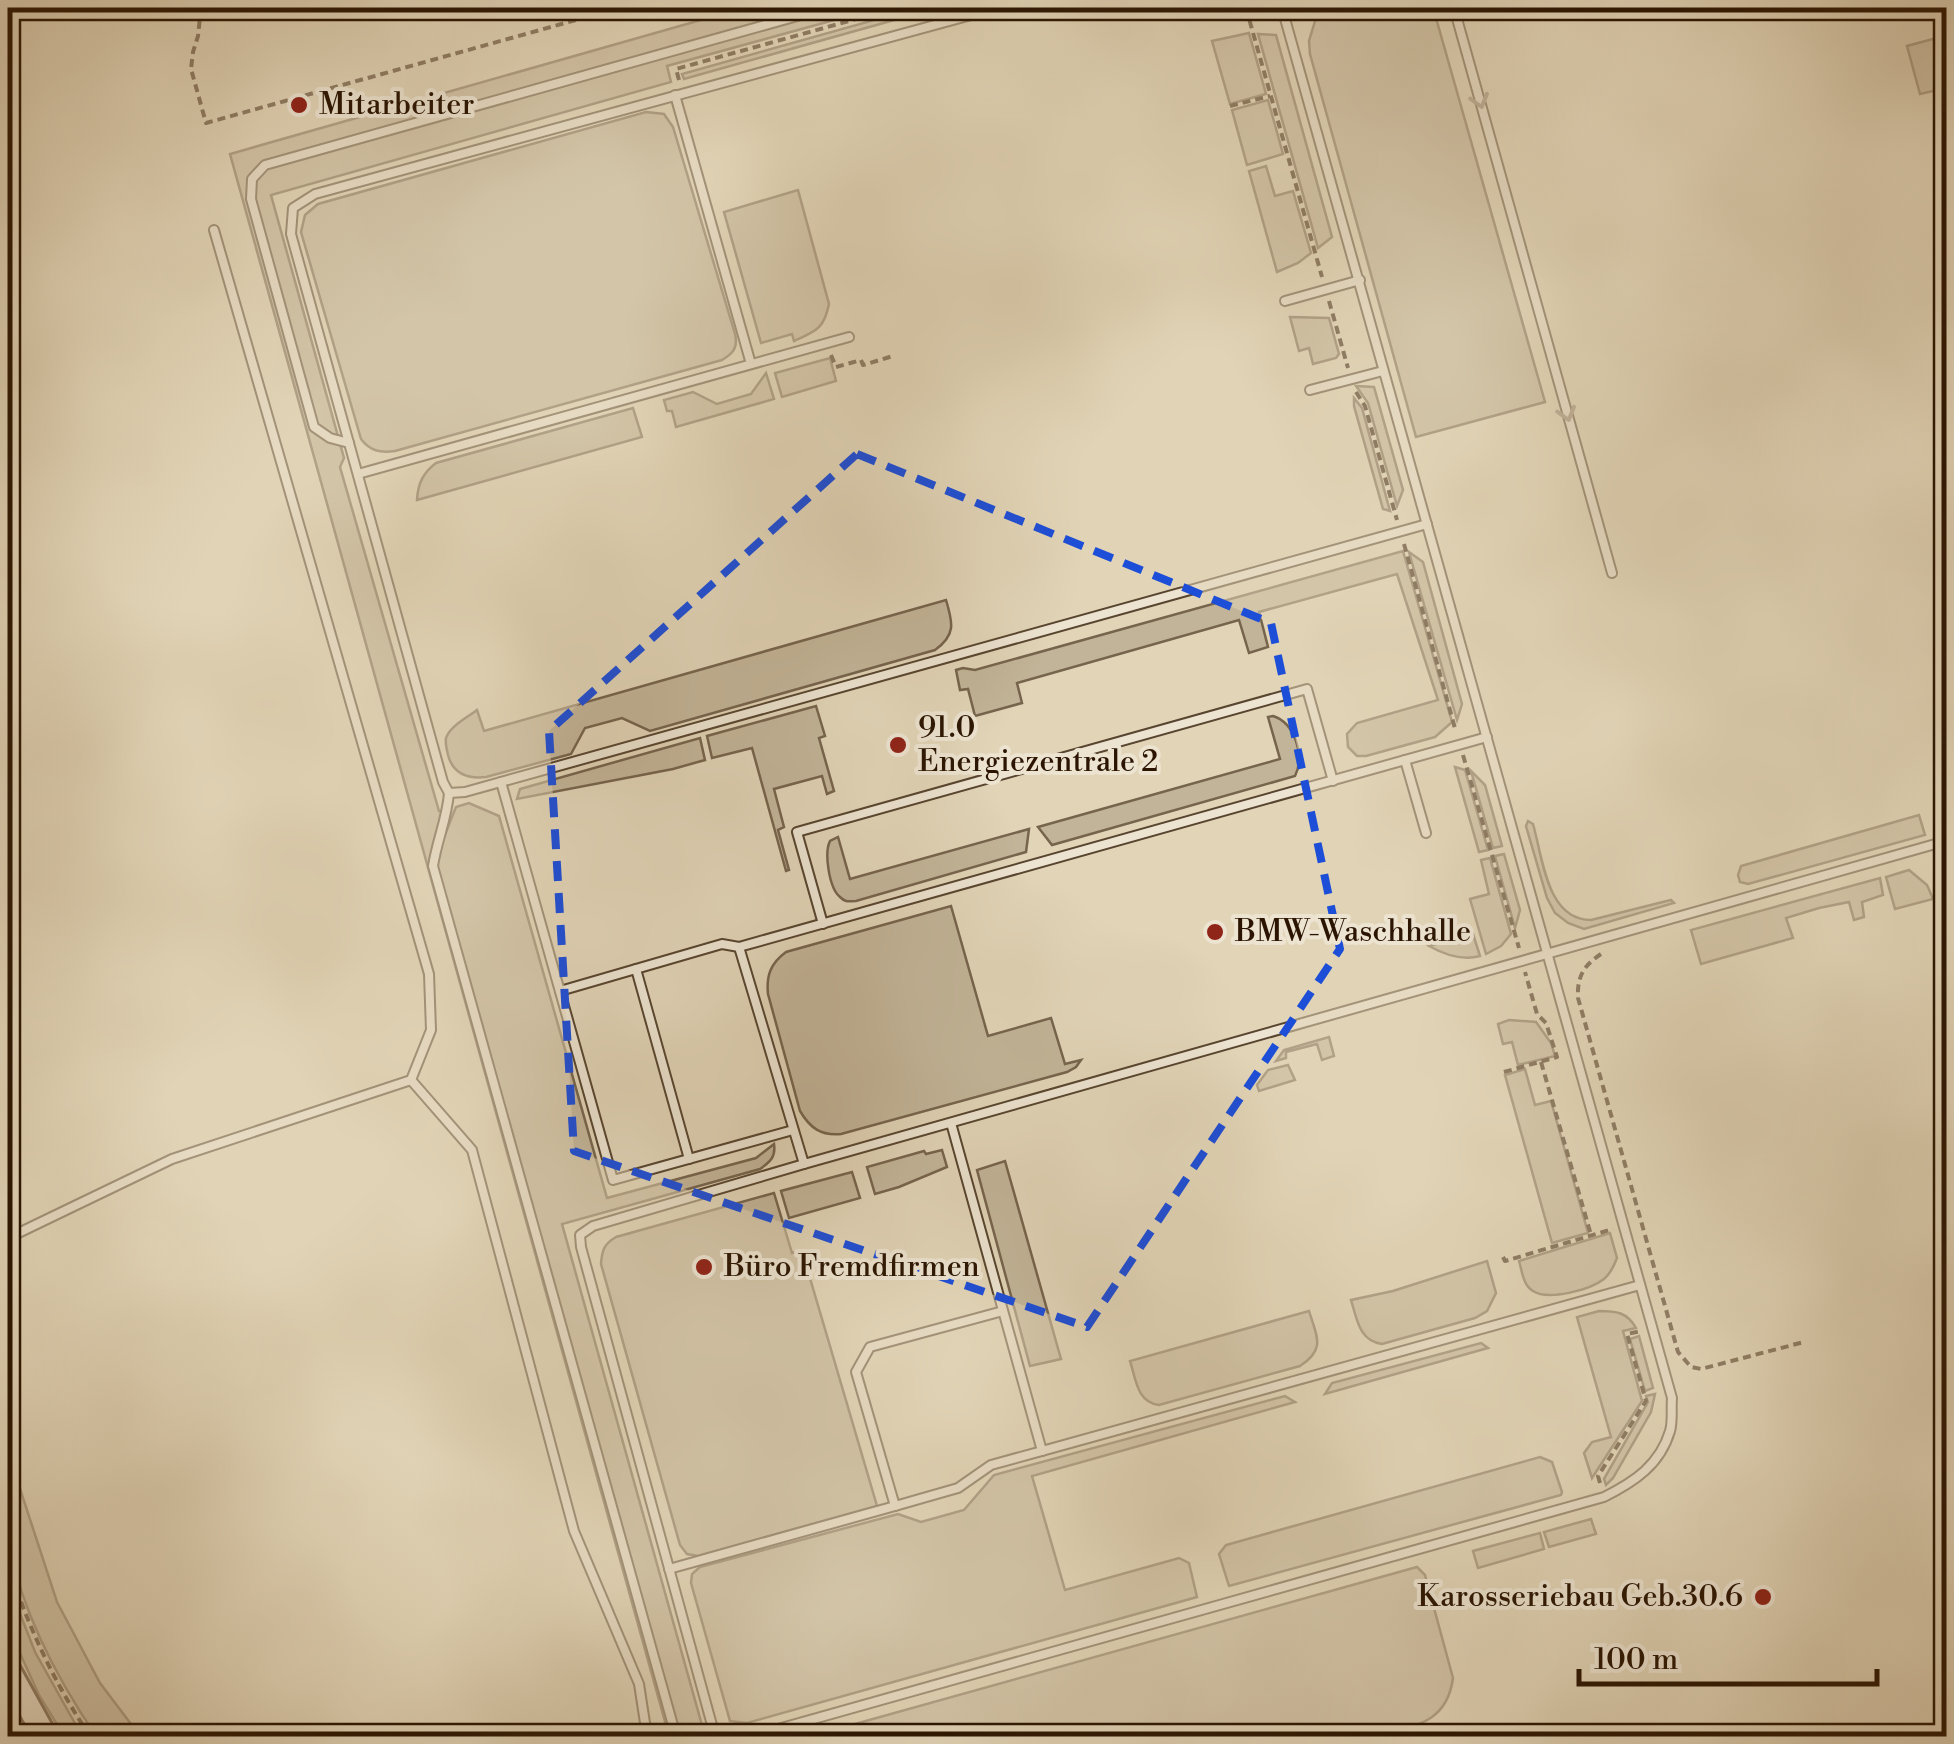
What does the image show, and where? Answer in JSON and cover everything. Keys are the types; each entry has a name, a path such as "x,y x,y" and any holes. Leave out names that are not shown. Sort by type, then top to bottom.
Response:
{"main road":[{"path":"8,1669 45,1736"}],"lane":[{"path":"349,443 330,438 314,427 251,199 252,179 266,165 826,8"},
{"path":"676,1736 433,866 448,816 449,793 442,782 292,234 293,208 315,194 997,8"},
{"path":"753,1736 1604,1497 1634,1481 1658,1457 1671,1429 1672,1398 1282,8"},
{"path":"1454,8 1612,572"},
{"path":"679,94 752,364"},
{"path":"214,230 429,974 431,1030 411,1080"},
{"path":"1286,302 1360,280"},
{"path":"358,474 849,337"},
{"path":"1310,390 1383,371"},
{"path":"449,793 501,782 1427,524"},
{"path":"823,924 797,832 873,810 1307,689 1333,781"},
{"path":"560,991 722,944 739,947 823,924 1486,737"},
{"path":"1405,760 1426,833"},
{"path":"501,782 613,1180 793,1130"},
{"path":"715,1736 580,1235 593,1226 804,1164 1946,841"},
{"path":"739,947 804,1164"},
{"path":"636,969 689,1159"},
{"path":"8,1238 172,1158 411,1080"},
{"path":"411,1080 472,1150 574,1531 639,1684 647,1736"},
{"path":"951,1123 1042,1451"},
{"path":"669,1569 958,1488 991,1466 1042,1451 1640,1285"},
{"path":"895,1506 856,1372 870,1347 1003,1311"}],"path":[{"path":"200,8 191,69 206,123 620,8"},
{"path":"679,94 676,69 896,8"},
{"path":"1246,8 1352,380 1365,406 1537,1014 1546,1023 1557,1057 1504,1072"},
{"path":"1230,106 1270,96"},
{"path":"820,358 833,355 836,367 862,360 863,365 893,356"},
{"path":"1604,951 1580,974 1578,998 1678,1352 1691,1367 1700,1369 1804,1342"},
{"path":"1541,1062 1591,1234"},
{"path":"1504,1257 1504,1261 1624,1226"},
{"path":"1604,1497 1598,1476 1646,1401 1627,1334 1652,1328"},
{"path":"8,1565 28,1623 53,1677 90,1736"}],"highlighted area":[{"path":"857,454 1271,623 1340,949 1087,1327 574,1151 549,731"}],"shaded area":[{"path":"743,8 878,8 667,66 671,82 271,195 344,458 340,467 442,811 433,847 439,850 456,807 469,803 499,816 607,1198 756,1158 774,1144 772,1159 760,1169 562,1224 705,1736 669,1736 230,154"},
{"path":"917,8 937,8 684,79 682,74"},
{"path":"1345,8 1434,11 1545,402 1416,437 1310,54 1309,41 1316,18"},
{"path":"1249,33 1266,94 1230,104 1212,41"},
{"path":"1258,34 1276,35 1332,237 1318,248"},
{"path":"1944,36 1946,88 1920,94 1907,46"},
{"path":"1268,100 1283,154 1247,165 1232,110"},
{"path":"646,112 664,114 673,127 735,334 732,352 722,360 395,451 368,446 361,439 301,232 305,215 318,204"},
{"path":"1266,166 1275,196 1293,191 1311,253 1277,272 1249,171"},
{"path":"798,190 829,304 825,319 813,331 794,341 792,334 761,343 724,212"},
{"path":"1290,317 1329,318 1339,354 1336,358 1313,364 1309,348 1299,351"},
{"path":"830,358 836,381 782,397 775,373"},
{"path":"766,373 774,399 676,427 672,411 667,411 664,400 693,392 717,404 751,394"},
{"path":"1356,386 1374,387 1403,490 1397,506 1368,403"},
{"path":"1354,398 1362,408 1390,511 1383,509"},
{"path":"633,408 642,437 417,500 422,479 436,463"},
{"path":"1403,551 1452,722 1435,737 1366,756 1357,756 1348,747 1347,734 1357,723 1438,700 1397,574 1259,612 1268,647 1249,653 1239,620 1017,683 1022,703 975,716 968,689 960,690 956,670 975,670"},
{"path":"1409,552 1423,562 1462,704 1457,720"},
{"path":"946,600 950,634 935,650 650,731 622,718 585,728 571,754 486,777 462,774 448,755 448,734 477,710 484,731"},
{"path":"816,706 825,736 819,738 834,791 827,794 822,776 774,789 784,827 778,830 789,870 786,871 752,748 712,758 707,736"},
{"path":"1273,716 1287,726 1296,741 1299,759 1295,776 1052,845 1038,827 1280,759 1268,717"},
{"path":"700,738 705,760 517,799 520,789"},
{"path":"1455,767 1465,770 1488,850 1479,852"},
{"path":"1471,771 1485,785 1502,846 1493,848"},
{"path":"1919,815 1925,835 1748,884 1740,882 1741,866"},
{"path":"1528,821 1533,824 1556,899 1576,917 1591,920 1671,900 1674,903 1584,929 1568,923 1555,913 1547,898 1526,826"},
{"path":"1029,829 1026,852 856,901 842,899 830,878 828,846 838,837 850,879"},
{"path":"1504,854 1520,910 1515,928 1495,856"},
{"path":"1490,858 1511,934 1501,946 1486,954 1470,899 1489,894 1481,860"},
{"path":"1909,870 1927,885 1933,899 1895,909 1886,877"},
{"path":"1880,878 1883,895 1862,902 1864,917 1854,920 1849,902 1819,908 1786,918 1793,938 1701,964 1691,930"},
{"path":"951,906 988,1036 1051,1018 1065,1064 1081,1060 1067,1072 841,1134 817,1130 800,1111 768,994 773,965 786,952"},
{"path":"1473,934 1480,956 1454,956 1429,946"},
{"path":"1509,1020 1536,1022 1555,1056 1518,1065 1512,1042 1503,1044 1498,1024"},
{"path":"1329,1037 1334,1056 1322,1060 1317,1044 1286,1052 1286,1058 1276,1061 1284,1050"},
{"path":"1288,1065 1295,1080 1259,1091 1257,1085 1268,1070"},
{"path":"1525,1069 1535,1105 1551,1101 1588,1233 1552,1243 1505,1075"},
{"path":"942,1150 947,1167 875,1194 867,1167 924,1151 926,1154"},
{"path":"1005,1161 1061,1359 1030,1366 977,1170"},
{"path":"852,1172 860,1198 789,1218 781,1191"},
{"path":"774,1193 792,1253 802,1251 877,1506 698,1556 687,1554 680,1545 601,1264 602,1255 616,1237"},
{"path":"1610,1233 1617,1258 1608,1275 1598,1283 1548,1295 1533,1291 1523,1278 1519,1261"},
{"path":"1487,1261 1496,1293 1487,1311 1475,1318 1382,1344 1368,1339 1360,1328 1351,1300"},
{"path":"1309,1311 1317,1342 1314,1354 1300,1366 1159,1405 1146,1400 1138,1389 1130,1361"},
{"path":"1599,1311 1620,1314 1636,1328 1623,1331 1642,1401 1592,1478 1584,1453 1592,1442 1611,1437 1577,1317"},
{"path":"1639,1336 1653,1388 1645,1391 1630,1339"},
{"path":"1481,1343 1488,1348 1325,1394 1332,1383"},
{"path":"1655,1394 1651,1412 1606,1485 1604,1479 1648,1402 1646,1396"},
{"path":"1285,1396 1295,1402 1032,1476 1065,1590 1179,1558 1189,1563 1197,1597 747,1723 730,1721 691,1583 692,1574 700,1567 898,1514 921,1522 964,1510 994,1475"},
{"path":"8,1452 57,1602 100,1683 140,1736 96,1736 44,1645 23,1596 7,1536"},
{"path":"1540,1457 1552,1462 1561,1495 1229,1586 1219,1554 1226,1545"},
{"path":"1591,1519 1596,1534 1549,1547 1544,1532"},
{"path":"1540,1533 1544,1549 1478,1568 1473,1551"},
{"path":"1417,1567 1425,1575 1453,1678 1444,1705 1427,1720 1404,1729 1378,1736 812,1736"},
{"path":"8,1583 35,1652 82,1736 64,1736 39,1695 8,1627"}],"place":[{"name":"Mitarbeiter","path":"299,105"},
{"name":"91.0 Energiezentrale 2","path":"898,745"},
{"name":"BMW-Waschhalle","path":"1215,932"},
{"name":"Büro Fremdfirmen","path":"704,1267"},
{"name":"Karosseriebau Geb.30.6","path":"1763,1597"}]}
